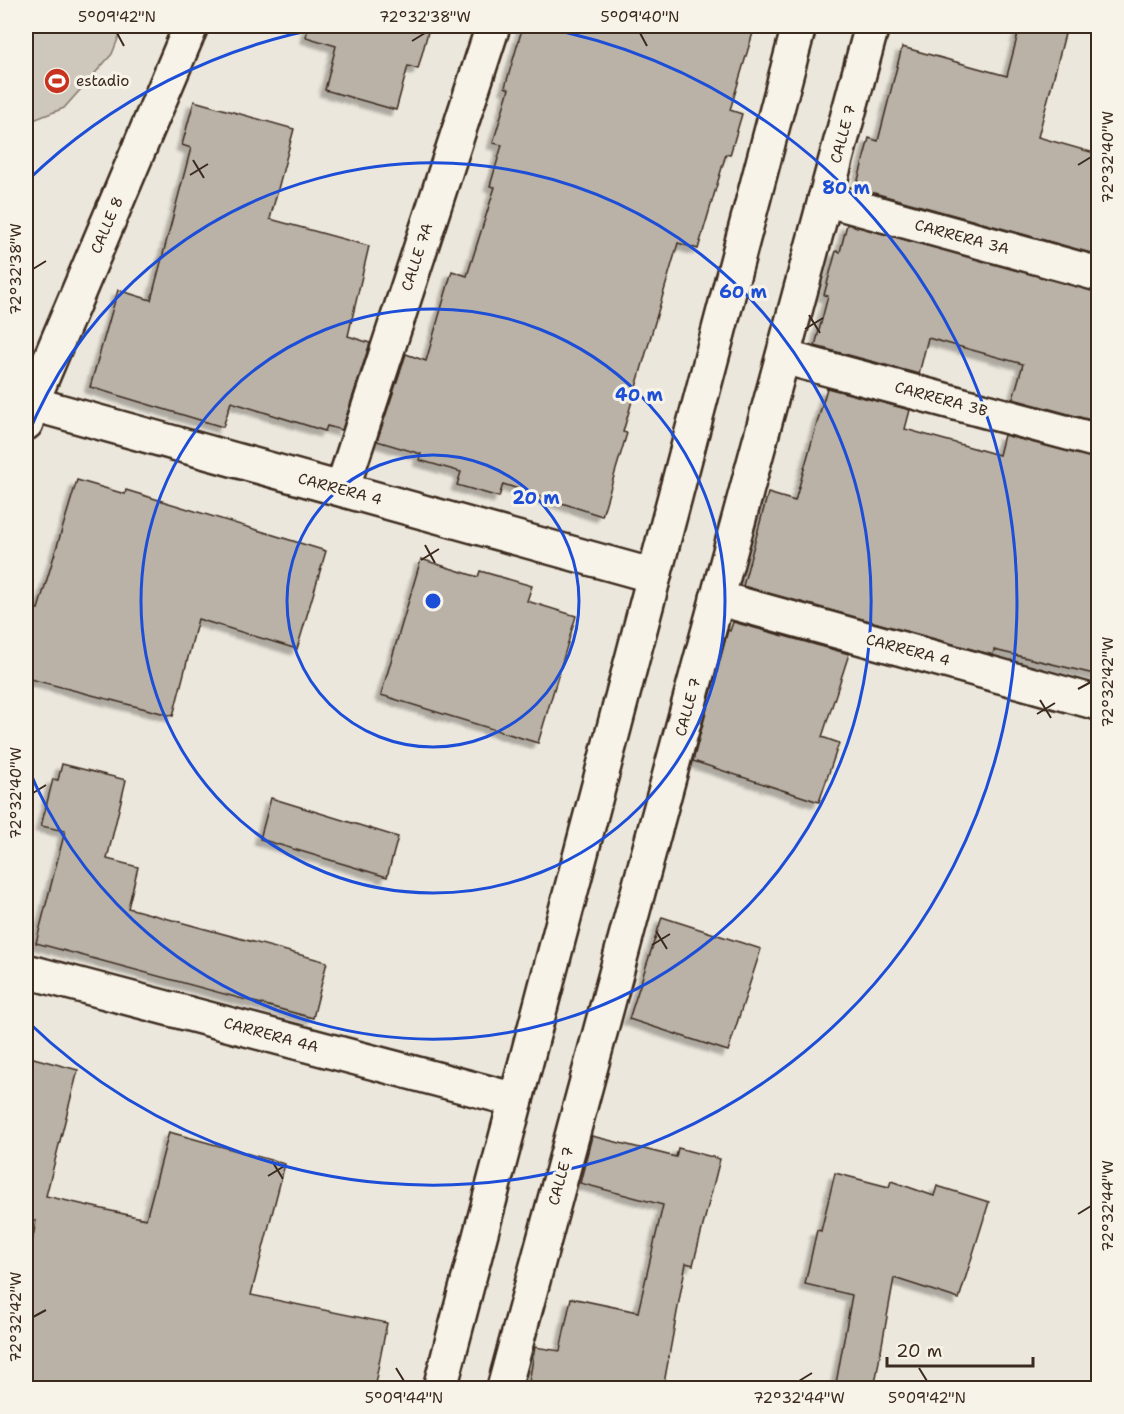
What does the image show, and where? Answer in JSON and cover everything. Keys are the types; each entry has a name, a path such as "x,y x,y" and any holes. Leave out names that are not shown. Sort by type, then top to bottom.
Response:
{"street":[{"name":"CALLE 8","path":"27,410 191,26"},
{"name":"CALLE 7A","path":"342,489 493,26"},
{"path":"440,1389 799,26"},
{"name":"CALLE 7","path":"504,1389 872,26"},
{"name":"CARRERA 3A","path":"825,200 1098,274"},
{"name":"CARRERA 3B","path":"783,357 1098,441"},
{"name":"CARRERA 4","path":"27,410 342,489 654,576"},
{"name":"CARRERA 4","path":"717,598 1098,703"},
{"name":"CARRERA 4A","path":"26,971 516,1100"}],"shaded area":[{"name":"estadio","path":"26,26 123,26 112,54 64,108 26,123"}],"building":[{"path":"308,26 419,26 418,29 428,32 418,69 408,66 396,110 325,90 336,46 306,37"},
{"path":"523,26 755,26 730,110 742,114 730,155 726,154 698,249 678,243 623,432 627,433 602,516 503,484 499,497 457,485 461,472 419,460 421,454 377,441 406,354 426,361 452,271 467,276 495,187 490,186 502,145 493,143 509,89 505,87"},
{"path":"1020,26 1033,26 1065,34 1038,137 1098,154 1098,255 856,188 869,138 878,141 902,47 1007,76"},
{"path":"194,101 294,129 270,219 369,246 348,336 370,343 342,430 327,426 325,431 231,402 223,427 90,387 118,290 151,300 191,148 182,145"},
{"path":"847,224 1098,292 1098,422 1013,399 1023,364 928,338 919,374 815,346 828,296 824,295 836,251 840,252"},
{"path":"827,388 910,410 905,429 999,455 1004,435 1098,459 1098,675 994,650 993,655 743,586 768,493 795,501"},
{"path":"77,480 125,494 126,490 326,551 297,649 198,619 173,716 26,678 26,641 34,608 38,609"},
{"path":"421,559 478,577 480,571 532,586 527,601 576,616 538,743 381,695"},
{"path":"733,622 849,654 822,737 839,743 819,802 693,761 728,630 730,631"},
{"path":"62,764 126,780 107,859 138,867 128,908 327,962 313,1018 36,943 65,831 41,826 53,779 58,780"},
{"path":"271,798 398,837 387,877 260,839"},
{"path":"662,917 761,949 728,1051 629,1019"},
{"path":"26,1056 78,1070 46,1196 146,1219 169,1132 285,1164 251,1295 387,1323 374,1389 26,1389 26,1274 36,1221 26,1219"},
{"path":"592,1136 676,1157 678,1148 720,1159 693,1265 686,1263 663,1389 528,1389 535,1347 560,1351 571,1298 638,1312 663,1205 580,1183"},
{"path":"835,1173 889,1187 891,1181 934,1196 937,1186 989,1202 959,1299 894,1278 874,1389 835,1389 852,1295 805,1284 817,1230 821,1231"}],"place":[{"name":"estadio","path":"57,81"}]}
